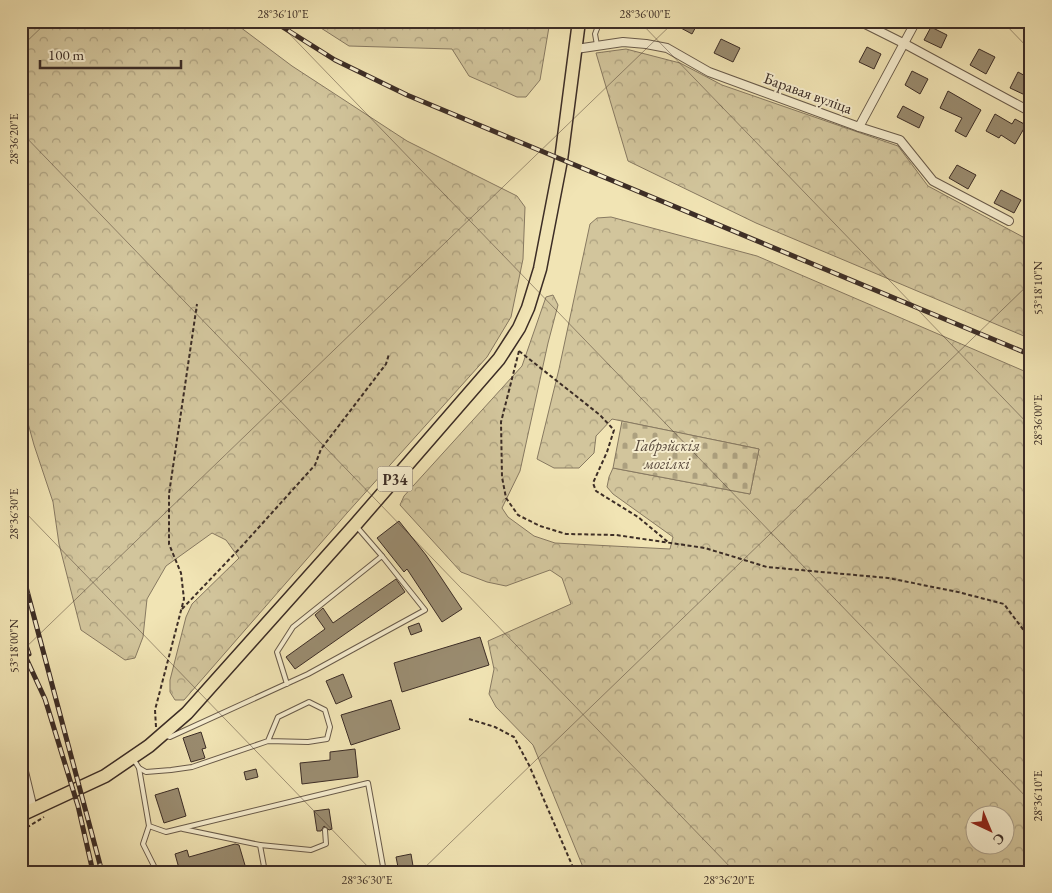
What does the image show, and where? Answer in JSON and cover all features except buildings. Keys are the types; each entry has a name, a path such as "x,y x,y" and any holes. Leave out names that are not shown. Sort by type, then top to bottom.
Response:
{"main road":[{"name":"Р34","path":"27,812 136,763 162,734 187,713 477,386 514,347 540,268 561,160 580,21"}],"street":[{"path":"860,21 1031,112"},
{"path":"860,126 916,21"},
{"name":"Баравая вуліца","path":"576,49 596,44 623,42 667,48 709,72 900,140 933,181 1009,221"},
{"path":"21,759 27,812"}],"lane":[{"path":"596,44 595,34 600,21"},
{"path":"162,734 170,737 287,684 425,610 355,525"},
{"path":"287,684 277,652 293,627 382,556"},
{"path":"136,763 146,772 192,767 268,741 308,742 327,738 330,727 325,710 309,702 278,717 268,741"},
{"path":"136,763 149,826 143,844 157,872"},
{"path":"149,826 166,832 368,783 384,872"},
{"path":"180,828 260,845 311,850 326,844 324,830"},
{"path":"260,845 265,872"}],"path":[{"path":"162,734 155,726 154,710 184,599 181,573 169,544 169,494 197,304"},
{"path":"670,543 638,517 596,491 593,483 608,452 614,430 600,415 514,347 501,422 502,477 506,498 518,515 540,526 566,534 616,536 705,548 767,567 888,578 958,592 1004,604 1031,640"},
{"path":"182,609 315,465 321,449 386,364 389,354"},
{"path":"469,719 495,727 514,737 529,765 575,872"}],"green space":[{"path":"21,21 232,21 292,66 407,141 517,196 525,207 523,259 511,317 487,357 347,513 184,700 175,700 170,692 170,680 186,617 192,604 239,558 226,540 212,533 166,566 147,599 143,637 135,658 125,660 81,630 59,544 53,502 21,398"},
{"path":"310,21 550,21 540,80 526,97 517,97 469,76 452,49 349,46"},
{"path":"626,49 680,63 722,85 898,146 928,186 1023,237 1031,225 1031,339 756,223 628,161 596,53"},
{"path":"611,217 757,256 1031,374 1031,872 585,872 533,745 496,707 489,694 494,669 488,641 571,604 562,578 550,570 506,586 487,582 461,572 400,505 404,496 522,366 546,297 553,295 558,305 520,471 502,508 508,517 534,536 555,543 670,549 673,537 613,494 607,487 613,468 750,494 759,449 612,419 596,436 594,453 579,468 554,468 537,459 559,369 590,224 597,218"},
{"name":"Габрэйскія могілкі","path":"622,421 759,449 750,494 613,468"}],"railway":[{"path":"273,21 335,60 407,95 1031,355"},
{"path":"21,568 102,872"},
{"path":"21,631 29,654"},
{"path":"21,647 45,699 78,806 93,872"}]}
